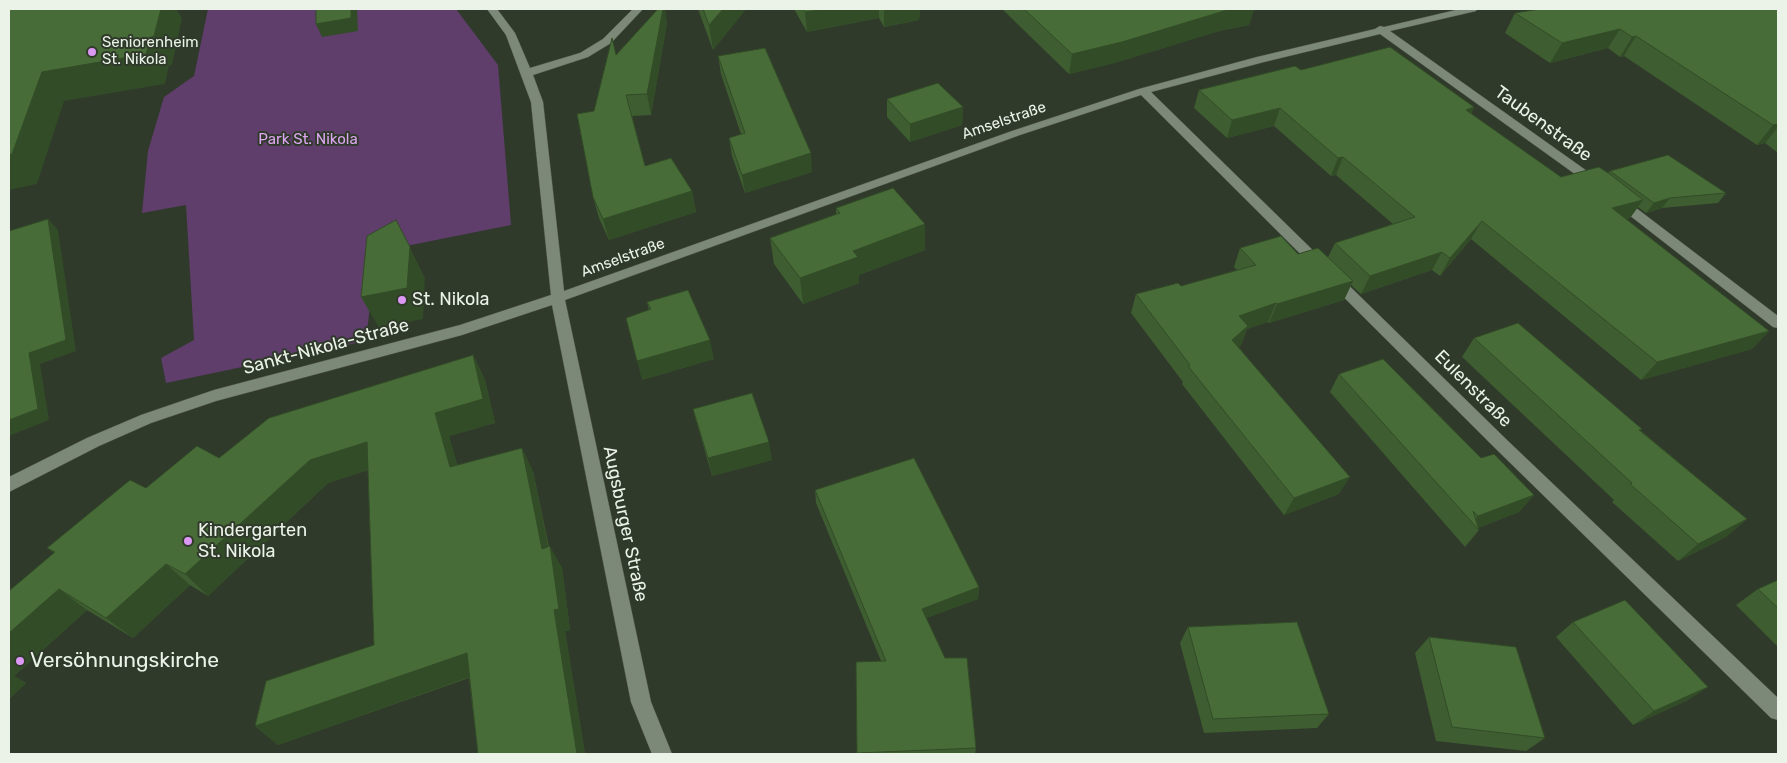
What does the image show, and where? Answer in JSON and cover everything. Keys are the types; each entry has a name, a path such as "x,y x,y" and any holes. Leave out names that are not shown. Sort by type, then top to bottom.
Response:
{"street":[{"path":"492,9 510,35 527,73 537,102 558,298"},
{"path":"527,73 584,55 607,41 638,9"},
{"name":"Amselstraße","path":"558,298 1006,136 1142,92 1380,29 1472,9"},
{"name":"Taubenstraße","path":"1380,29 1608,192 1778,323"},
{"name":"Eulenstraße","path":"1142,92 1502,445 1778,711"},
{"name":"Sankt-Nikola-Straße","path":"9,486 93,442 154,416 222,394 462,330 558,298"},
{"name":"Augsburger Straße","path":"558,298 641,702 662,754"}],"green space":[{"name":"Park St. Nikola","path":"208,9 456,9 498,65 511,225 376,252 366,341 166,383 161,358 194,340 186,205 142,213 148,151 164,97 194,76"}],"building":[{"path":"9,9 161,9 154,36 151,37 146,54 42,72 12,154 9,155"},
{"path":"316,9 351,9 351,18 316,24"},
{"path":"658,9 663,9 647,94 626,95 645,166 671,158 692,191 603,219 593,197 577,114 594,111 612,38 616,55"},
{"path":"703,9 723,9 709,25"},
{"path":"803,9 824,9 805,12"},
{"path":"1024,9 1239,9 1224,11 1122,42 1072,54"},
{"path":"1540,9 1778,9 1778,124 1773,125 1636,36 1632,37 1620,29 1562,43 1515,13"},
{"path":"1390,47 1474,107 1466,110 1561,177 1599,167 1611,175 1643,200 1612,208 1769,331 1657,362 1482,221 1450,258 1442,252 1370,276 1335,243 1415,217 1343,157 1338,158 1280,108 1232,120 1199,90 1295,66 1301,70"},
{"path":"765,48 811,153 742,175 729,138 745,133 718,56"},
{"path":"938,83 963,107 910,124 887,99"},
{"path":"1668,155 1726,193 1670,198 1654,203 1610,171"},
{"path":"893,188 925,224 853,251 858,257 800,278 770,238 840,213 836,208"},
{"path":"48,219 66,340 29,353 38,409 9,420 9,231"},
{"path":"396,220 410,247 407,288 361,297 367,236"},
{"path":"1281,236 1298,254 1318,248 1353,281 1276,303 1239,316 1248,326 1232,340 1350,477 1294,498 1188,366 1190,365 1136,294 1178,283 1181,286 1256,265 1240,248"},
{"path":"688,290 710,340 637,361 626,318 651,309 647,302"},
{"path":"1518,323 1642,429 1639,430 1747,519 1698,544 1630,484 1632,483 1474,338"},
{"path":"473,355 483,399 435,413 450,467 522,448 542,549 550,546 559,609 554,610 577,754 478,754 467,653 255,726 266,681 374,645 367,442 310,460 185,574 166,564 106,618 59,589 9,633 9,591 55,552 47,548 130,480 146,488 197,446 219,458 269,418"},
{"path":"1383,359 1481,458 1494,454 1534,495 1478,516 1473,511 1479,530 1339,374"},
{"path":"752,393 769,442 708,458 693,409"},
{"path":"914,458 979,587 922,609 945,658 967,658 976,748 857,753 856,662 886,661 815,490"},
{"path":"1778,580 1778,608 1758,589"},
{"path":"1625,600 1708,687 1654,711 1573,622"},
{"path":"1297,622 1329,714 1213,719 1188,627"},
{"path":"1429,637 1516,647 1545,738 1452,727"}],"place":[{"name":"Seniorenheim St. Nikola","path":"92,52"},
{"name":"St. Nikola","path":"402,300"},
{"name":"Kindergarten St. Nikola","path":"188,541"},
{"name":"Versöhnungskirche","path":"20,661"}]}
